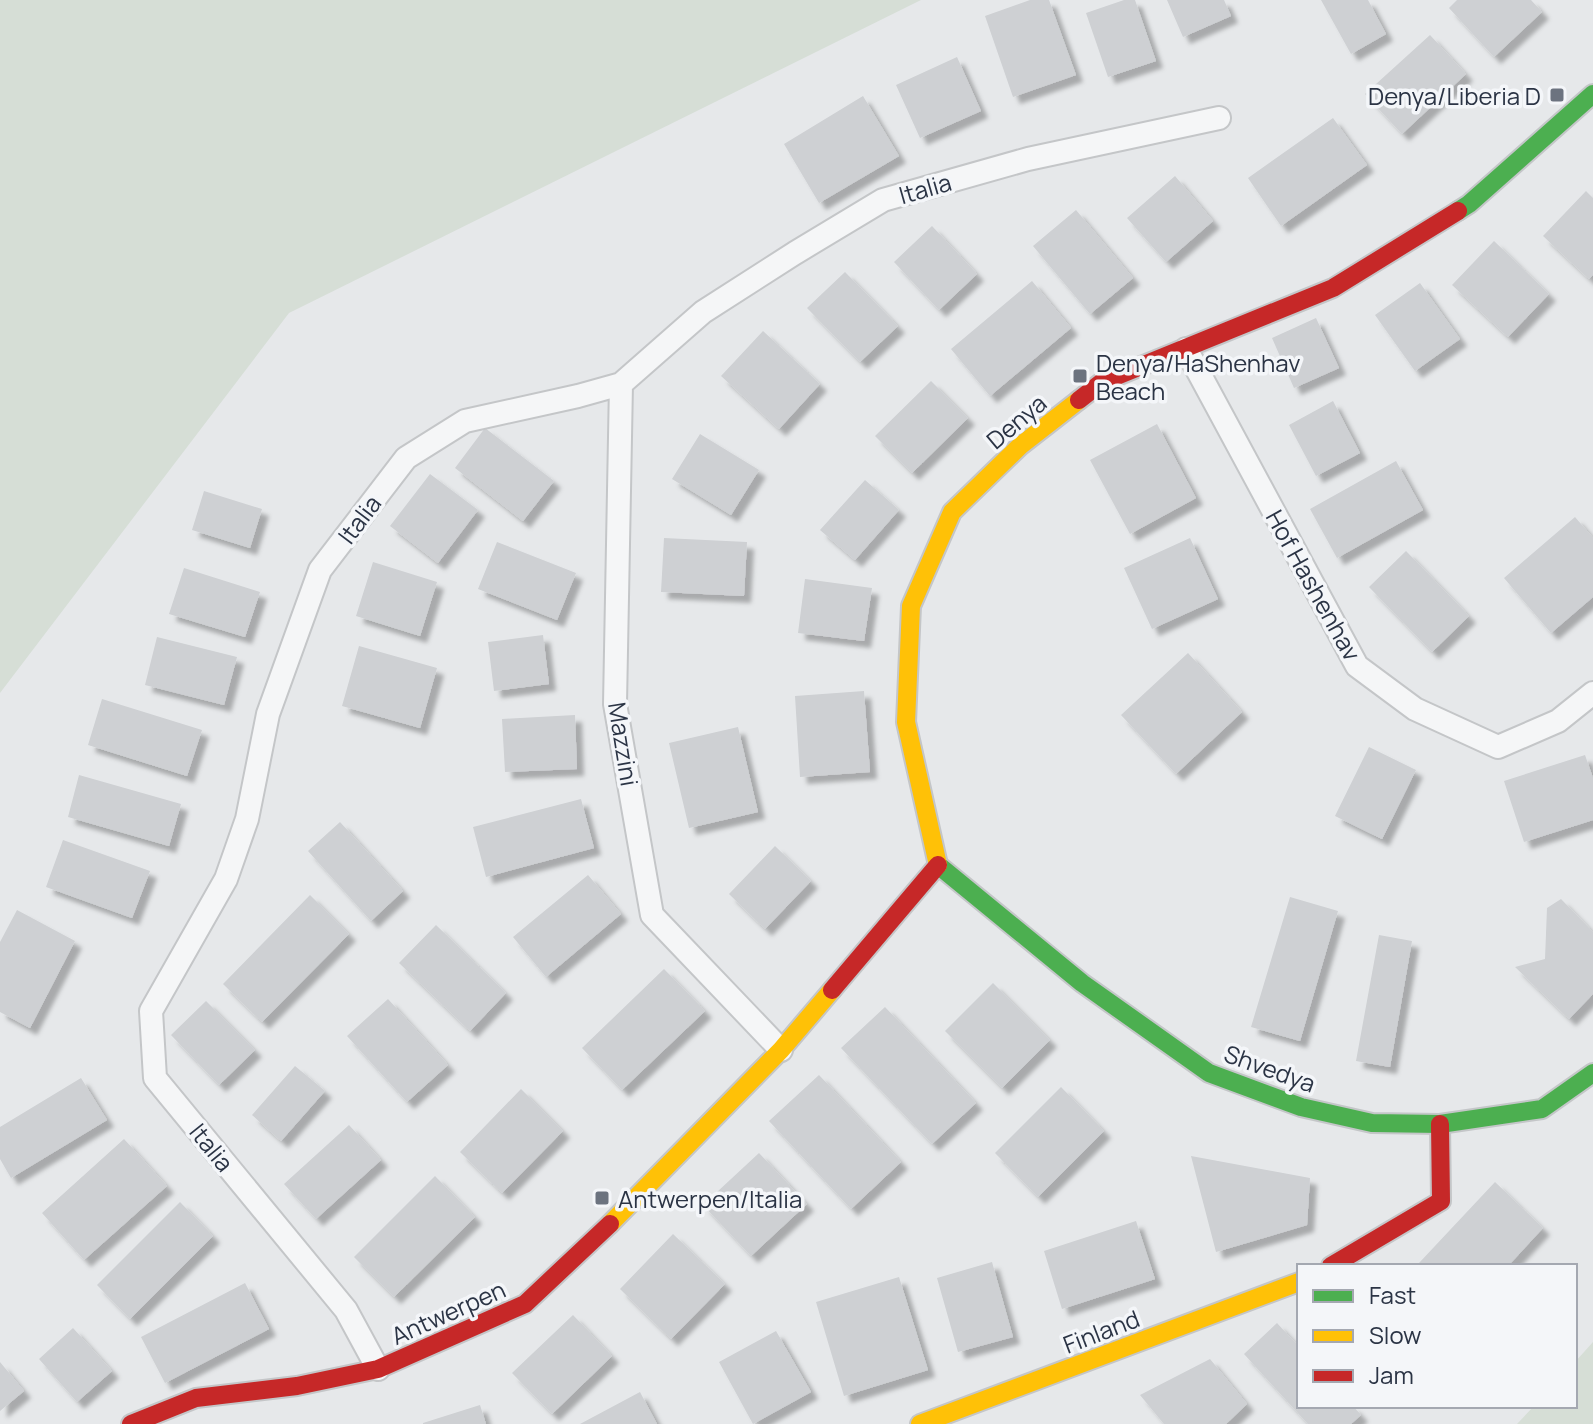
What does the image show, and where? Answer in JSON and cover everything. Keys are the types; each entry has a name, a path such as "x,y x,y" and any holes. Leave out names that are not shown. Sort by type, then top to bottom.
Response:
{"street":[{"name":"Denya","path":"938,865 906,722 911,606 952,512 1020,446 1102,382 1333,288 1469,204 1593,94"},
{"name":"Italia","path":"378,1369 346,1310 155,1078 151,1011 226,879 247,819 268,714 320,570 406,458 465,421 621,384 703,312 883,200 1028,159 1219,118"},
{"name":"Hof Hashenhav","path":"1186,349 1357,666 1415,709 1498,747 1558,721 1593,693"},
{"name":"Mazzini","path":"621,384 615,704 652,915 781,1050"},
{"name":"Antwerpen","path":"131,1424 196,1398 297,1386 378,1369 525,1304 605,1230 781,1050 938,865"},
{"name":"Shvedya","path":"938,865 1082,983 1209,1073 1301,1107 1372,1123 1440,1124 1542,1109 1593,1073"},
{"path":"1334,1264 1441,1201 1440,1124"},
{"name":"Finland","path":"920,1424 1297,1283"}],"shaded area":[{"path":"0,0 921,0 289,313 0,693"},
{"path":"1593,1342 1593,1424 1517,1424 1532,1408 1577,1408 1577,1360"}],"building":[{"path":"1030,0 1049,0 1076,75 1013,97 985,16"},
{"path":"1124,0 1135,0 1156,61 1108,77 1086,13"},
{"path":"1167,0 1224,0 1231,16 1183,37"},
{"path":"1321,0 1368,0 1386,34 1351,54"},
{"path":"1457,0 1531,0 1542,12 1494,57 1449,8"},
{"path":"1430,35 1466,74 1402,134 1365,94"},
{"path":"957,57 981,111 920,138 896,85"},
{"path":"863,96 899,156 819,203 784,144"},
{"path":"1333,118 1367,165 1281,226 1248,178"},
{"path":"1175,176 1213,221 1166,262 1127,218"},
{"path":"1586,191 1593,198 1593,275 1589,279 1543,236"},
{"path":"1076,210 1133,278 1090,314 1033,246"},
{"path":"932,226 977,274 939,310 894,262"},
{"path":"1494,241 1549,294 1508,337 1452,285"},
{"path":"845,272 898,326 860,362 807,308"},
{"path":"1032,281 1071,328 990,396 951,349"},
{"path":"1420,283 1460,339 1415,371 1375,315"},
{"path":"1316,318 1339,368 1294,388 1272,338"},
{"path":"763,331 820,384 779,429 721,376"},
{"path":"931,381 968,418 912,473 875,436"},
{"path":"1333,401 1360,453 1316,476 1289,425"},
{"path":"1157,424 1196,498 1130,534 1090,460"},
{"path":"485,428 554,481 523,521 455,468"},
{"path":"700,434 759,470 731,515 672,479"},
{"path":"1396,461 1423,510 1337,558 1310,509"},
{"path":"430,474 478,510 438,563 390,526"},
{"path":"865,480 899,510 855,560 820,530"},
{"path":"204,491 262,509 250,548 192,530"},
{"path":"1575,517 1593,538 1593,597 1551,633 1504,578"},
{"path":"664,538 747,542 744,596 661,592"},
{"path":"1190,538 1218,599 1152,629 1124,568"},
{"path":"497,542 576,573 557,620 478,589"},
{"path":"1406,551 1469,616 1432,652 1369,587"},
{"path":"373,562 437,582 420,636 356,616"},
{"path":"184,568 260,592 245,637 169,614"},
{"path":"805,579 872,588 864,641 798,633"},
{"path":"543,635 549,684 494,691 488,642"},
{"path":"157,637 237,657 224,705 145,685"},
{"path":"359,646 437,668 420,728 342,706"},
{"path":"1188,653 1242,712 1176,774 1121,715"},
{"path":"864,691 870,772 800,777 795,696"},
{"path":"102,699 202,730 187,776 88,745"},
{"path":"575,715 577,769 505,772 502,719"},
{"path":"738,727 758,812 689,828 669,743"},
{"path":"1369,747 1416,770 1382,839 1335,816"},
{"path":"1585,755 1593,778 1593,820 1524,842 1504,781"},
{"path":"79,775 181,804 169,846 68,817"},
{"path":"581,799 594,848 486,877 473,827"},
{"path":"340,822 403,891 371,921 308,851"},
{"path":"63,840 150,871 132,918 46,887"},
{"path":"775,846 811,881 765,929 729,894"},
{"path":"588,875 621,914 546,977 513,937"},
{"path":"310,895 349,934 262,1022 223,984"},
{"path":"1290,897 1338,911 1300,1041 1251,1027"},
{"path":"1561,899 1593,932 1593,994 1569,1019 1515,967 1545,959 1547,908"},
{"path":"17,910 75,941 30,1028 0,1012 0,942"},
{"path":"436,925 506,993 470,1031 399,963"},
{"path":"1379,935 1412,941 1390,1067 1356,1061"},
{"path":"664,969 705,1011 622,1090 582,1048"},
{"path":"993,983 1050,1040 1002,1088 945,1031"},
{"path":"388,999 448,1065 407,1102 347,1036"},
{"path":"206,1001 255,1050 219,1085 171,1035"},
{"path":"885,1007 976,1103 932,1144 841,1048"},
{"path":"295,1066 325,1091 281,1141 252,1115"},
{"path":"819,1075 901,1162 851,1209 769,1121"},
{"path":"81,1078 107,1120 11,1178 0,1159 0,1127"},
{"path":"1061,1087 1104,1131 1038,1197 995,1153"},
{"path":"521,1089 563,1131 502,1193 460,1152"},
{"path":"349,1125 381,1160 316,1219 284,1184"},
{"path":"124,1139 167,1186 84,1260 42,1213"},
{"path":"759,1153 807,1204 751,1256 703,1205"},
{"path":"1191,1156 1310,1178 1307,1225 1216,1252"},
{"path":"435,1176 475,1217 394,1297 354,1257"},
{"path":"1495,1182 1543,1228 1510,1264 1419,1263"},
{"path":"180,1202 213,1236 130,1319 97,1285"},
{"path":"1136,1221 1155,1279 1062,1309 1044,1251"},
{"path":"673,1234 725,1284 671,1339 620,1289"},
{"path":"992,1262 1013,1337 958,1352 937,1278"},
{"path":"899,1277 928,1370 844,1396 816,1302"},
{"path":"245,1283 269,1329 165,1383 141,1337"},
{"path":"573,1315 612,1356 552,1414 512,1373"},
{"path":"1277,1323 1297,1345 1297,1408 1355,1408 1361,1415 1351,1424 1308,1424 1244,1354"},
{"path":"73,1328 112,1371 77,1402 39,1359"},
{"path":"776,1331 811,1392 753,1424 719,1362"},
{"path":"1210,1359 1247,1404 1226,1424 1164,1424 1140,1395"},
{"path":"0,1362 24,1391 0,1411"},
{"path":"640,1392 657,1424 580,1424"},
{"path":"480,1405 486,1424 423,1424 423,1423"}],"traffic: fast":[{"path":"1458,211 1593,94"},
{"path":"938,865 1082,983 1209,1073 1301,1107 1372,1123 1440,1124 1542,1109 1593,1073"}],"traffic: slow":[{"path":"938,865 906,722 911,606 952,512 1020,446 1079,400"},
{"path":"610,1224 781,1050 832,990"},
{"path":"920,1424 1297,1283"}],"traffic: jam":[{"path":"1079,400 1102,382 1333,288 1458,211"},
{"path":"832,990 938,865"},
{"path":"1334,1264 1441,1201 1440,1124"},
{"path":"131,1424 196,1398 297,1386 378,1369 525,1304 610,1224"}],"place":[{"name":"Denya/Liberia D","path":"1557,95"},
{"name":"Denya/HaShenhav Beach","path":"1080,376"},
{"name":"Antwerpen/Italia","path":"602,1198"}]}
